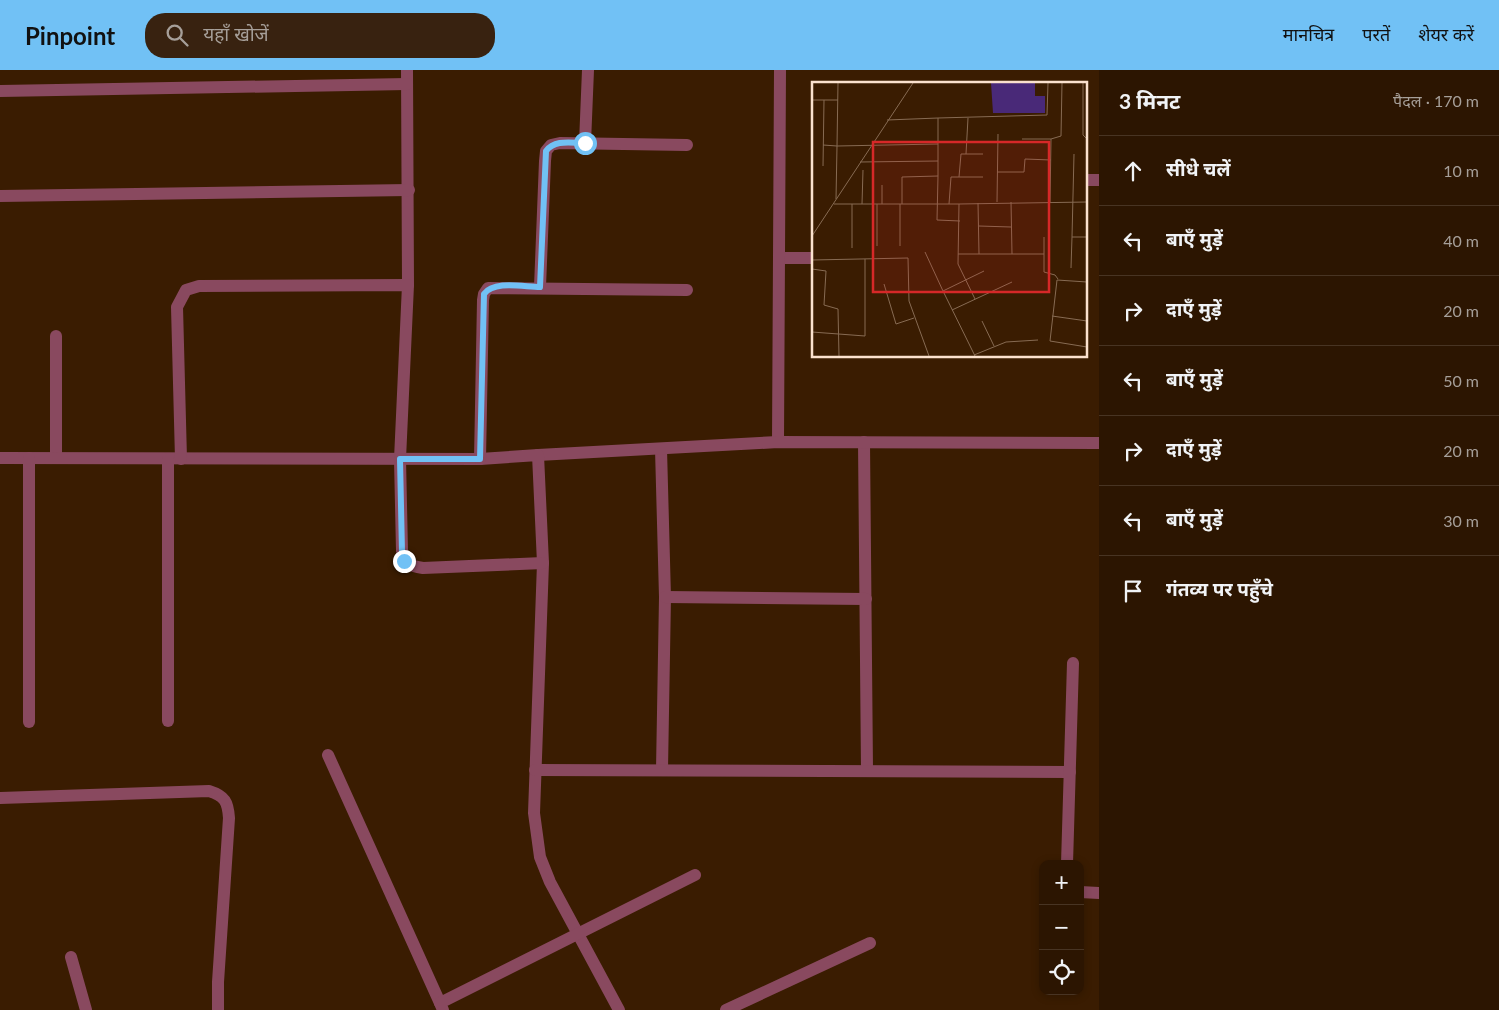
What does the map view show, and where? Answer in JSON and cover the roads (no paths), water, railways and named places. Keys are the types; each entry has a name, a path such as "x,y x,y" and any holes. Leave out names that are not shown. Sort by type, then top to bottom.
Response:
{"street":[{"path":"407,70 408,285 400,459 402,552 404,561 412,566 423,568 543,563"},
{"path":"585,143 588,70"},
{"path":"778,442 780,70"},
{"path":"0,91 407,84"},
{"path":"540,287 546,151 551,145 585,143 687,145"},
{"path":"1086,180 1099,180"},
{"path":"0,196 409,190"},
{"path":"779,258 812,258"},
{"path":"168,721 177,307 186,290 200,286 408,285"},
{"path":"480,459 484,294 488,288 496,286 687,290"},
{"path":"56,336 56,458"},
{"path":"0,458 480,459 778,442 1099,443"},
{"path":"864,442 867,770"},
{"path":"661,449 664,597 662,770"},
{"path":"538,456 543,563 534,813 540,856 550,882 619,1010"},
{"path":"28,458 28,722"},
{"path":"664,597 866,600"},
{"path":"1067,860 1073,663"},
{"path":"328,755 441,1007 695,875"},
{"path":"535,770 1070,772"},
{"path":"0,798 209,791 221,794 228,804 229,818 218,982 218,1010"},
{"path":"1084,892 1099,893"},
{"path":"726,1010 870,943"},
{"path":"71,958 86,1010"}]}
